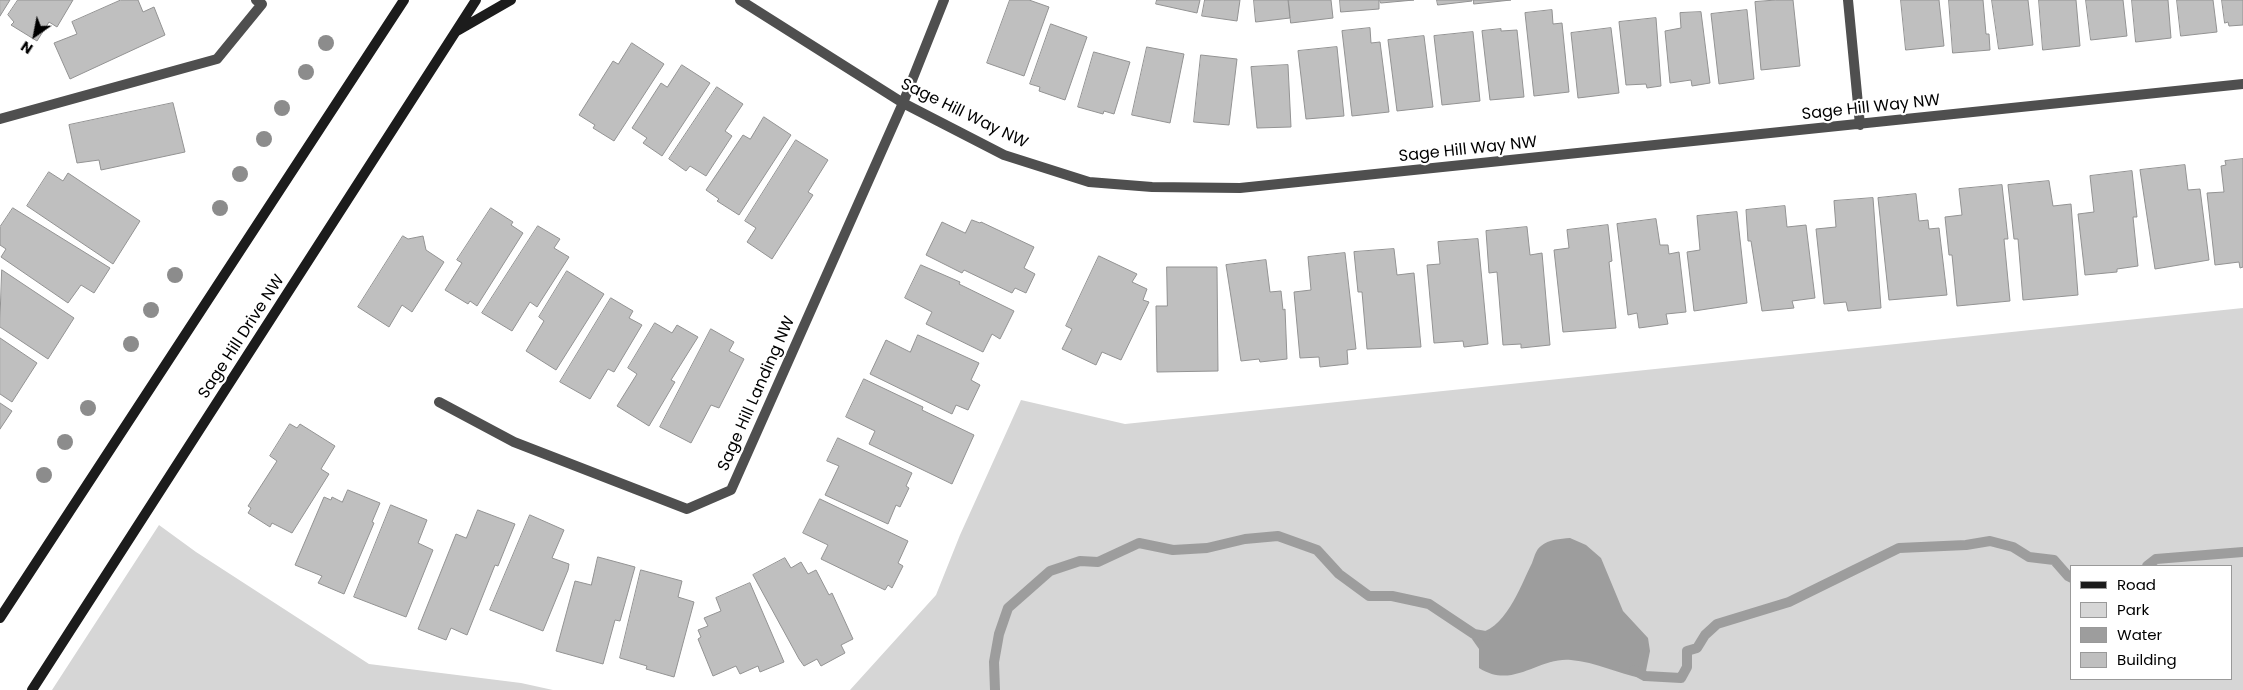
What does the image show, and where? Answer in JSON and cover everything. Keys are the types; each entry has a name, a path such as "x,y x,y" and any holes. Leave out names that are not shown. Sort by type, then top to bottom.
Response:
{"street":[{"path":"0,119 217,59 262,4 256,0"},
{"path":"0,618 404,0"},
{"name":"Sage Hill Drive NW","path":"32,690 476,0"},
{"path":"456,32 511,0"},
{"name":"Sage Hill Way NW","path":"740,0 903,103 1004,155 1089,182 1152,188 1240,188 2243,84"},
{"name":"Sage Hill Landing NW","path":"439,402 514,442 687,509 731,490 903,103 944,0"},
{"path":"1848,0 1860,124"}],"green space":[{"path":"2243,308 2243,690 850,690 936,595 960,535 1021,400 1125,424"},
{"path":"159,525 196,552 369,664 521,683 553,690 52,690"}],"water":[{"path":"1570,538 1586,545 1601,558 1623,611 1648,638 1650,651 1645,676 1642,678 1589,663 1571,660 1559,660 1503,676 1492,674 1479,668 1479,649 1472,639 1474,634 1485,631 1503,617 1517,595 1539,547 1551,541"}],"building":[{"path":"0,0 10,0 0,16"},
{"path":"18,0 73,0 57,27 49,22 37,41 11,25 14,22 8,15"},
{"path":"121,0 138,0 143,12 154,7 165,35 70,79 54,43 77,34 72,22"},
{"path":"1010,0 1029,0 1049,7 1024,76 987,63"},
{"path":"1157,0 1200,0 1197,13 1156,4"},
{"path":"1205,0 1240,0 1237,21 1202,16"},
{"path":"1254,0 1288,0 1290,18 1256,22"},
{"path":"1289,0 1331,0 1333,18 1291,23"},
{"path":"1340,0 1379,0 1379,9 1341,12"},
{"path":"1380,0 1414,0 1381,3"},
{"path":"1437,0 1472,0 1472,1 1438,5"},
{"path":"1474,0 1511,0 1474,4"},
{"path":"1793,0 1800,66 1761,70 1755,2"},
{"path":"1901,0 1939,0 1944,46 1906,50"},
{"path":"1949,0 1983,0 1986,34 1989,34 1990,50 1953,53"},
{"path":"1992,0 2028,0 2033,45 1999,49"},
{"path":"2039,0 2076,0 2080,46 2043,50"},
{"path":"2086,0 2123,0 2127,36 2091,40"},
{"path":"2132,0 2168,0 2171,38 2136,42"},
{"path":"2177,0 2213,0 2217,32 2181,36"},
{"path":"2222,0 2243,0 2243,25 2229,26 2228,22 2225,23"},
{"path":"1552,10 1553,24 1562,23 1569,92 1534,96 1525,13"},
{"path":"1747,10 1754,79 1719,84 1711,14"},
{"path":"1701,12 1710,83 1692,86 1691,80 1670,83 1665,31 1681,28 1680,13"},
{"path":"1656,18 1661,86 1647,88 1646,84 1626,85 1619,22"},
{"path":"1051,24 1087,37 1065,100 1039,91 1040,87 1030,84"},
{"path":"1370,28 1371,43 1380,42 1389,112 1352,116 1342,31"},
{"path":"1611,28 1619,93 1578,98 1571,33"},
{"path":"1501,29 1501,31 1517,30 1524,97 1490,100 1482,31"},
{"path":"1473,32 1480,101 1442,105 1434,36"},
{"path":"1424,36 1433,107 1397,111 1388,40"},
{"path":"632,43 664,64 614,141 593,128 595,125 579,115 613,61 618,64"},
{"path":"1147,47 1184,54 1170,123 1132,115"},
{"path":"1337,47 1344,116 1306,119 1298,51"},
{"path":"1094,52 1130,62 1114,114 1104,111 1103,114 1078,107"},
{"path":"1201,55 1237,59 1229,125 1194,122"},
{"path":"682,65 710,83 662,156 643,143 647,138 632,128 661,83 667,87"},
{"path":"1288,65 1291,127 1257,128 1251,67"},
{"path":"717,87 743,104 725,131 732,136 706,176 690,166 686,171 669,159"},
{"path":"173,103 185,152 101,170 99,160 77,163 69,125"},
{"path":"764,117 791,135 739,215 717,201 719,199 706,190 743,135 750,139"},
{"path":"796,140 828,160 808,192 813,195 772,259 747,242 756,228 745,221"},
{"path":"2243,159 2243,267 2240,268 2239,262 2215,265 2207,193 2224,192 2221,166 2226,165 2225,161"},
{"path":"2185,165 2188,190 2200,189 2209,260 2155,269 2140,170"},
{"path":"2132,171 2137,217 2133,217 2138,266 2117,269 2117,272 2085,275 2078,214 2094,212 2090,176"},
{"path":"49,172 63,181 68,173 140,221 113,264 27,206"},
{"path":"2049,181 2053,206 2071,204 2078,295 2023,300 2018,239 2014,239 2008,185"},
{"path":"2002,185 2008,239 2004,239 2010,301 1957,306 1952,255 1949,255 1945,217 1962,215 1959,189"},
{"path":"1916,194 1919,221 1928,220 1929,229 1939,228 1947,295 1889,300 1878,198"},
{"path":"1873,198 1881,308 1848,311 1846,302 1824,304 1816,229 1836,227 1834,201"},
{"path":"1785,206 1787,227 1806,225 1815,298 1792,301 1794,308 1762,311 1751,241 1748,241 1746,210"},
{"path":"13,208 110,268 94,293 81,285 68,303 1,257 6,249 0,245 0,227"},
{"path":"491,208 513,222 511,225 523,233 477,306 470,301 468,304 445,290 462,263 457,260"},
{"path":"1737,212 1747,303 1694,311 1687,252 1700,250 1697,216"},
{"path":"1656,219 1660,245 1668,245 1669,254 1679,252 1686,312 1666,314 1668,324 1639,328 1637,313 1628,315 1617,224"},
{"path":"972,220 981,222 1034,247 1024,268 1035,274 1026,293 1015,288 1012,293 964,270 962,273 926,255 942,222 965,233"},
{"path":"1608,225 1612,261 1609,262 1616,328 1563,332 1554,250 1569,248 1567,230"},
{"path":"538,226 560,239 554,248 569,257 537,307 530,302 512,331 482,313"},
{"path":"1527,227 1530,255 1542,253 1550,345 1521,348 1521,344 1503,345 1497,272 1489,273 1486,231"},
{"path":"403,236 408,239 423,236 426,250 444,262 412,312 402,305 389,327 358,307"},
{"path":"1478,239 1488,344 1464,347 1463,341 1434,343 1427,265 1440,264 1438,242"},
{"path":"1394,249 1397,275 1414,273 1421,347 1367,349 1362,292 1358,292 1354,252"},
{"path":"1345,253 1356,349 1347,350 1348,364 1320,367 1319,357 1300,358 1294,292 1311,290 1308,257"},
{"path":"1099,256 1137,274 1132,282 1147,289 1143,300 1149,302 1121,360 1102,352 1096,365 1062,349 1072,329 1066,326"},
{"path":"1266,260 1270,292 1281,291 1283,310 1285,309 1287,359 1260,362 1259,359 1241,361 1226,265"},
{"path":"921,265 960,282 959,284 1014,311 1000,339 992,334 983,352 926,324 932,312 905,298"},
{"path":"1167,267 1217,267 1218,371 1157,372 1156,306 1167,306"},
{"path":"2,270 74,318 48,359 0,327"},
{"path":"567,271 604,294 556,370 526,351 544,321 539,317"},
{"path":"611,298 633,311 629,318 642,325 614,372 608,369 590,399 560,382"},
{"path":"655,323 672,333 677,325 698,337 671,380 675,382 649,426 617,406 637,374 628,368"},
{"path":"711,329 734,342 729,351 744,359 719,408 711,405 691,443 660,427"},
{"path":"918,335 979,363 971,380 980,385 968,410 956,405 952,414 870,374 886,340 910,352"},
{"path":"0,338 37,363 12,402 0,394"},
{"path":"864,379 923,407 922,410 974,435 952,484 869,444 875,431 846,417"},
{"path":"0,403 12,411 0,429"},
{"path":"290,424 297,428 300,424 335,446 321,469 329,474 292,533 272,523 270,527 248,513 251,508 248,506 277,461 270,456"},
{"path":"838,438 912,473 906,486 909,488 900,507 896,505 888,524 825,495 839,466 827,461"},
{"path":"348,490 380,503 372,522 374,523 344,594 318,583 322,576 295,565 324,497 331,500 332,497 342,502"},
{"path":"820,499 908,541 898,563 903,566 892,588 888,585 885,590 821,559 828,545 803,533"},
{"path":"391,505 427,520 418,543 433,550 406,617 354,597"},
{"path":"478,510 515,524 498,566 495,565 467,635 451,628 446,640 418,629 456,534 466,538"},
{"path":"530,515 564,530 552,558 569,564 543,631 490,610"},
{"path":"598,557 635,567 620,621 615,620 603,664 556,651 575,581 591,585"},
{"path":"785,558 791,568 801,562 808,574 816,570 829,595 832,593 853,639 841,645 845,653 821,666 817,659 804,666 753,575"},
{"path":"641,570 682,581 678,597 694,602 674,677 646,669 647,666 620,658"},
{"path":"750,583 784,662 760,672 758,666 740,674 736,666 713,676 698,639 701,637 698,630 708,626 704,618 721,611 716,598"}],"waterway":[{"path":"995,690 994,662 999,634 1008,608 1050,571 1080,561 1098,562 1139,543 1173,550 1207,548 1245,539 1278,536 1317,550 1339,574 1369,596 1392,596 1429,604 1474,634 1485,636"},
{"path":"1634,670 1645,676 1681,678 1687,667 1687,651 1697,648 1705,635 1717,624 1789,602 1899,548 1966,545 1990,541 2013,547 2029,557 2054,560 2070,577"},
{"path":"2148,565 2156,559 2243,552"}]}
